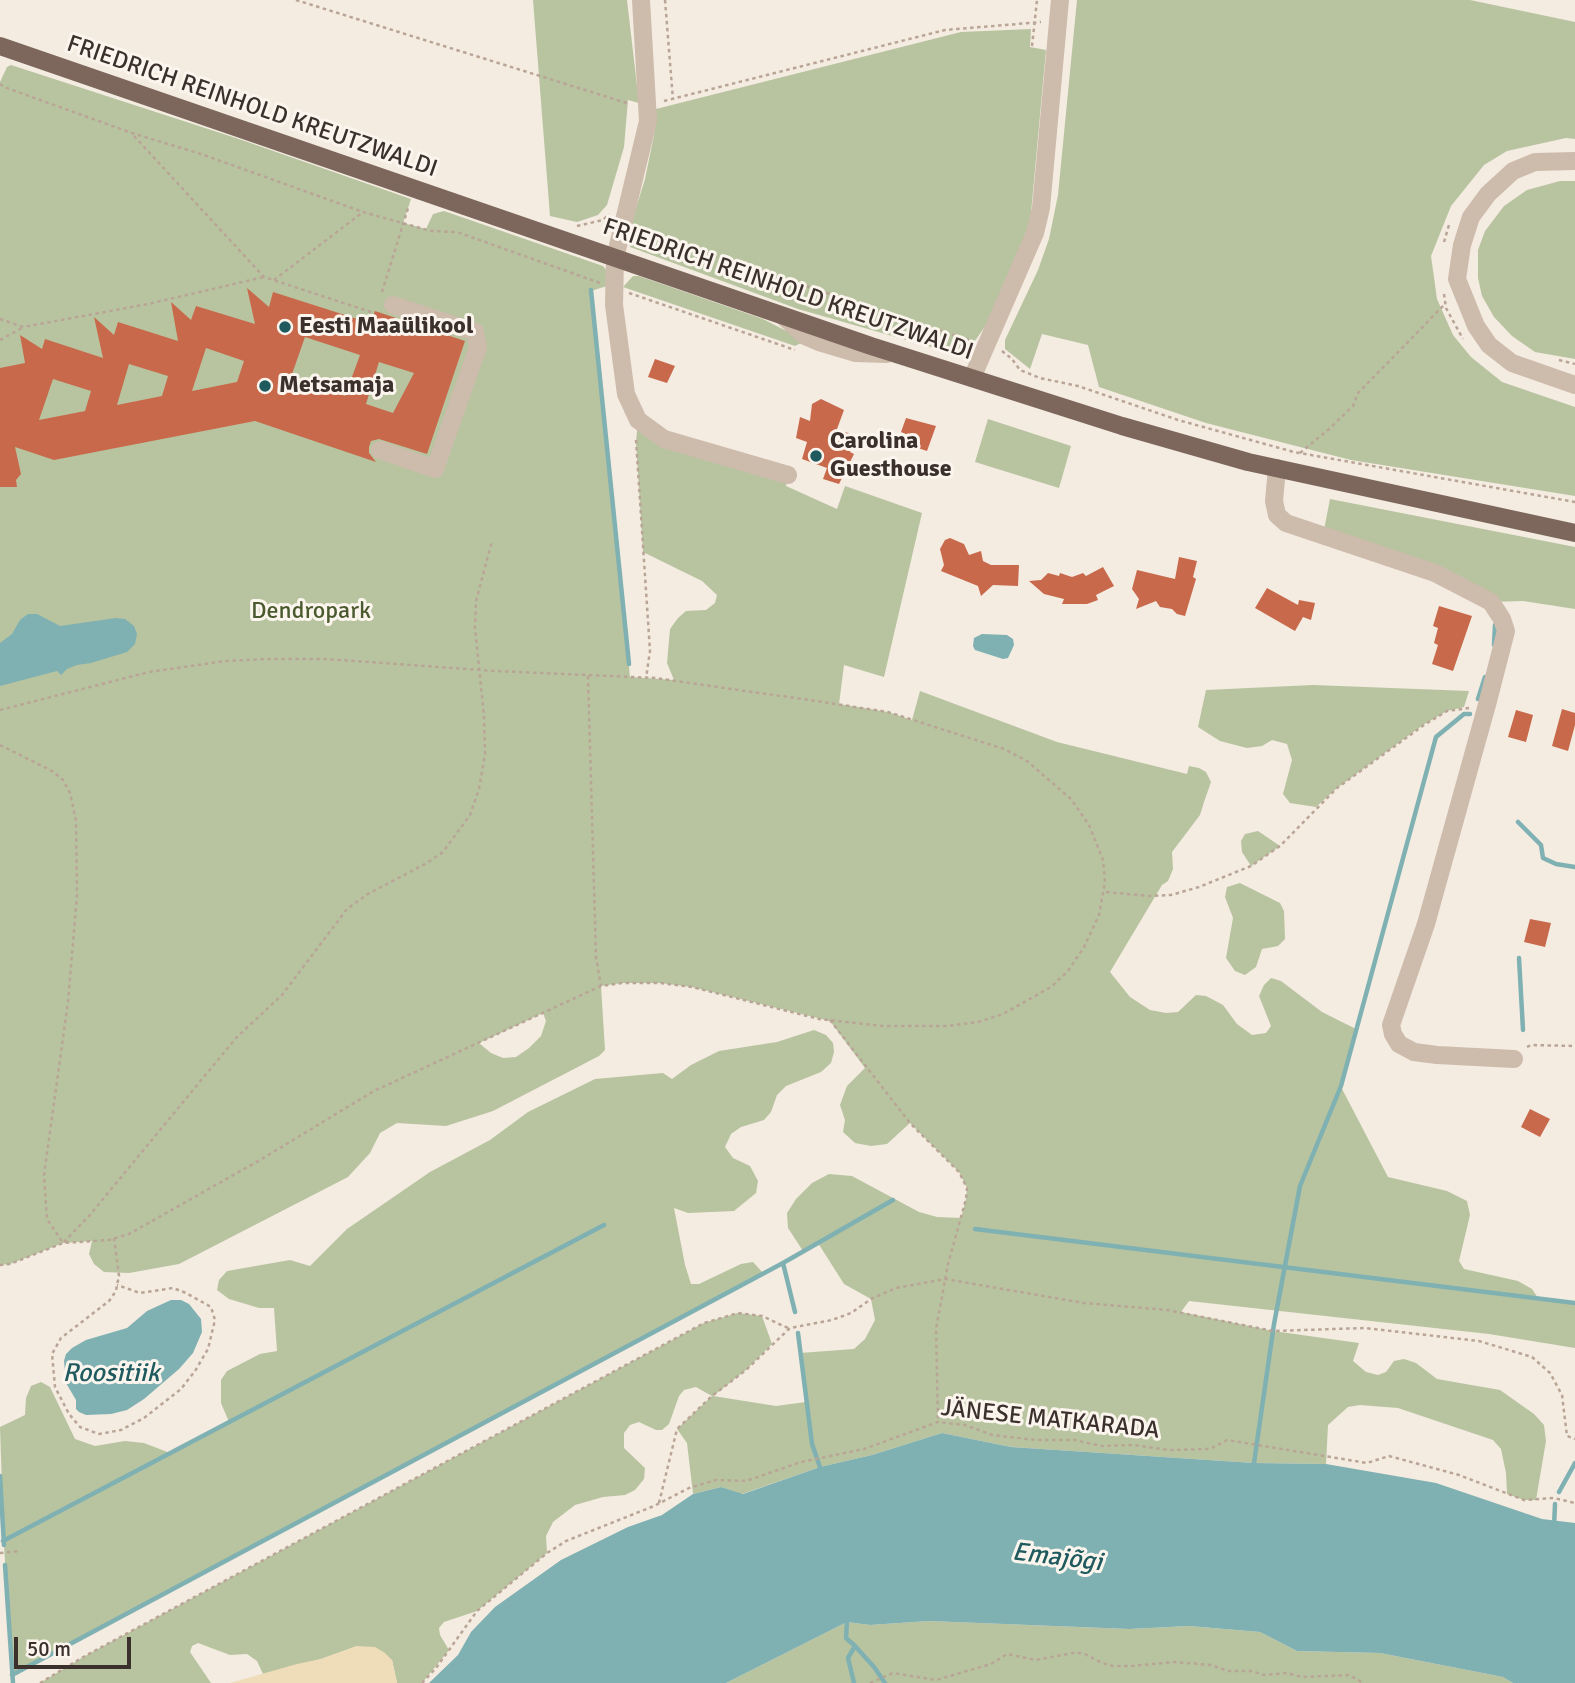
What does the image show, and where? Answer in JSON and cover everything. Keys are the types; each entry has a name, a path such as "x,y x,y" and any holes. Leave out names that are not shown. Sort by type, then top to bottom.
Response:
{"main road":[{"name":"FRIEDRICH REINHOLD KREUTZWALDI","path":"0,46 783,316 1122,426 1277,468 1574,532"}],"street":[{"path":"641,0 648,121 615,258 614,304 626,394 638,420 664,439 788,475"},
{"path":"972,378 1038,221 1060,0"},
{"path":"1575,161 1535,162 1513,171 1488,194 1471,217 1462,244 1457,279 1476,326 1489,345 1512,363 1575,385"},
{"path":"380,450 435,469 478,347 475,332 393,305"},
{"path":"1277,468 1274,502 1277,515 1286,523 1435,573 1491,602 1502,619 1506,631 1486,711 1426,924 1391,1025 1399,1044 1413,1052 1514,1059"}],"path":[{"path":"296,0 634,106 673,100 944,30 1034,22 1058,23"},
{"path":"666,0 673,100"},
{"path":"1032,46 1037,0"},
{"path":"0,84 132,133 204,155 363,212 426,229 457,232 614,289 803,352"},
{"path":"132,133 264,277 371,312"},
{"path":"274,281 363,212"},
{"path":"603,220 1003,351 1020,370 1040,378 1078,386 1178,420 1300,453 1575,502"},
{"path":"1444,244 1450,223"},
{"path":"0,340 23,327 264,277"},
{"path":"1444,293 1445,304 1458,333 1466,342"},
{"path":"1300,453 1353,406 1358,393 1445,304"},
{"path":"0,319 23,327"},
{"path":"1556,360 1575,364"},
{"path":"638,420 636,442 650,651 646,678"},
{"path":"63,1243 89,1216 236,1038 282,995 347,909 368,894 443,852 470,815 479,789 485,754 475,601 492,541"},
{"path":"0,710 149,672 226,661 325,659 646,678 888,712 1004,750 1027,761 1071,799 1089,825 1103,860 1104,891 1099,915 1084,947 1068,971 1051,987 1003,1014 978,1021 915,1028 830,1020 692,987 660,983 601,986 374,1091 248,1167 129,1234 63,1243 10,1264 0,1265"},
{"path":"588,676 596,957 601,986"},
{"path":"1104,891 1149,896 1171,895 1251,866 1280,846 1337,788 1423,725 1447,710 1464,707 1486,711"},
{"path":"0,745 52,771 63,780 70,793 76,821 77,895 68,1002 44,1175 47,1219 63,1243"},
{"path":"830,1020 910,1123 960,1172 964,1180 966,1199 945,1279 936,1329 938,1422"},
{"path":"1514,1059 1531,1045 1575,1046"},
{"path":"114,1238 119,1276 109,1301 61,1338 52,1354 55,1387 69,1414 80,1427 99,1434 121,1430 145,1418 181,1389 208,1349 215,1320 211,1307 187,1293 173,1288 140,1293 117,1285"},
{"path":"659,1504 677,1429 790,1328 832,1320 896,1288 945,1279 1084,1303 1167,1310 1273,1331 1365,1328 1479,1341 1532,1357 1550,1373 1562,1395 1567,1436 1575,1439"},
{"path":"40,1683 704,1323 738,1313 762,1316 790,1328"},
{"name":"JÄNESE MATKARADA","path":"422,1683 477,1611 547,1553 566,1541 659,1504 689,1488 716,1480 746,1481 802,1462 863,1449 938,1422 965,1425 992,1435 1036,1440 1075,1440 1101,1446 1133,1445 1170,1450 1210,1450 1227,1440 1367,1463 1389,1456 1459,1475 1524,1500 1554,1498 1575,1503"},
{"path":"0,1553 21,1551"},
{"path":"870,1683 893,1673 936,1679 992,1664 1007,1654 1036,1660 1083,1653 1112,1665 1131,1666 1175,1661 1264,1675 1349,1675 1363,1683"}],"green space":[{"path":"533,0 627,0 639,103 628,100 624,147 607,205 598,215 577,222 550,216"},
{"path":"1077,0 1470,0 1575,22 1575,139 1566,138 1507,151 1484,165 1451,206 1431,256 1437,299 1453,335 1471,357 1502,382 1575,407 1575,496 1351,460 1206,423 1099,387 1088,345 1042,334 1030,369 1005,349 1005,340 1038,270 1049,239 1058,195"},
{"path":"1031,29 1030,47 1046,50 1030,224 986,325 970,348 956,350 931,347 798,309 630,247 627,237 645,179 656,109 961,32"},
{"name":"Dendropark","path":"11,65 239,139 411,199 403,223 426,229 433,214 444,211 603,266 607,271 607,286 591,291 630,677 674,680 667,663 670,629 686,611 706,610 715,603 717,595 702,581 643,552 636,442 638,420 664,439 788,475 786,486 837,509 845,486 922,513 884,677 844,665 839,704 888,712 912,720 920,691 1057,742 1187,774 1189,766 1206,772 1211,782 1200,815 1172,852 1173,869 1168,881 1162,885 1110,972 1130,997 1150,1010 1178,1012 1196,995 1206,996 1223,1005 1237,1024 1252,1035 1266,1033 1271,1026 1259,996 1271,978 1281,981 1322,1012 1356,1029 1341,1087 1388,1177 1447,1191 1467,1201 1470,1215 1459,1261 1464,1269 1518,1281 1532,1289 1538,1298 1575,1303 1575,1348 1489,1334 1189,1301 1181,1312 1273,1331 1359,1343 1353,1361 1366,1372 1378,1375 1386,1372 1394,1361 1404,1359 1416,1363 1437,1379 1500,1390 1534,1414 1544,1425 1546,1441 1536,1500 1524,1500 1507,1494 1501,1449 1493,1440 1398,1408 1360,1405 1348,1407 1328,1425 1326,1464 1254,1463 1011,1447 942,1433 872,1455 820,1467 742,1494 721,1487 693,1494 687,1443 677,1429 712,1396 696,1387 684,1390 679,1396 669,1424 662,1430 639,1422 630,1425 624,1433 624,1448 645,1468 644,1479 635,1490 625,1495 603,1497 575,1505 553,1522 546,1536 547,1553 477,1611 444,1622 439,1628 440,1635 449,1650 422,1683 397,1683 392,1660 357,1646 321,1659 263,1674 257,1661 247,1654 230,1655 198,1643 192,1646 190,1652 211,1683 40,1683 85,1656 704,1323 738,1313 762,1316 772,1344 746,1370 713,1396 776,1406 806,1402 800,1353 854,1349 865,1339 875,1320 871,1299 844,1284 818,1243 803,1251 788,1228 787,1213 796,1199 812,1183 829,1174 852,1176 919,1212 937,1217 961,1218 967,1188 959,1172 910,1123 887,1144 871,1146 855,1143 843,1132 845,1120 840,1105 847,1086 865,1068 830,1021 692,987 660,983 622,983 601,986 605,1050 599,1056 493,1111 446,1126 397,1123 380,1133 370,1153 348,1177 179,1264 129,1273 104,1272 94,1264 89,1254 92,1241 63,1243 10,1264 0,1265 0,82 7,67","holes":["543,1013 546,1021 541,1036 516,1057 503,1058 491,1053 479,1043"]},
{"path":"1560,181 1575,181 1575,359 1535,352 1512,336 1494,317 1482,296 1478,278 1478,250 1485,231 1504,206 1527,190"},
{"path":"633,276 763,319 802,339 801,343 795,346 623,287"},
{"path":"988,419 1071,446 1059,488 975,462"},
{"path":"1330,499 1575,547 1575,609 1523,601 1491,602 1323,535"},
{"path":"1313,685 1469,691 1464,707 1447,711 1423,725 1337,788 1316,807 1290,803 1283,794 1292,760 1287,744 1272,740 1262,746 1247,748 1220,741 1198,727 1206,690"},
{"path":"1258,831 1280,846 1251,866 1242,852 1241,841 1245,834"},
{"path":"1240,883 1280,903 1284,911 1285,939 1278,946 1262,949 1256,967 1245,975 1235,971 1226,958 1233,918 1225,897 1227,887"},
{"path":"814,1030 826,1035 833,1043 831,1063 821,1072 786,1086 777,1095 771,1112 764,1120 741,1127 731,1134 725,1147 733,1158 750,1166 758,1181 756,1193 734,1211 688,1213 674,1208 691,1284 699,1284 741,1264 753,1262 763,1273 12,1675 0,1427 25,1415 26,1398 31,1386 41,1382 50,1387 75,1439 95,1446 125,1441 144,1443 170,1453 229,1422 221,1403 221,1380 227,1371 260,1354 277,1351 274,1308 259,1308 229,1299 217,1290 219,1280 227,1271 290,1260 310,1266 347,1229 430,1172 490,1140 528,1112 595,1079 663,1073 672,1079 691,1065 719,1051 777,1042"},
{"path":"929,1621 1129,1629 1189,1626 1260,1632 1297,1651 1380,1653 1503,1677 1513,1683 726,1683 847,1622 870,1625"}],"sand":[{"path":"357,1646 375,1647 385,1653 392,1660 397,1683 230,1683 321,1659"}],"water":[{"path":"28,614 37,614 60,626 125,619 134,626 137,634 135,644 127,652 77,665 61,675 57,671 0,686 0,643 12,634 20,620"},
{"path":"982,634 1007,635 1013,639 1014,645 1008,658 1003,659 975,650 974,638"},
{"name":"Roositiik","path":"171,1300 181,1300 189,1304 201,1319 202,1332 193,1353 179,1369 127,1410 111,1414 86,1415 79,1412 76,1409 76,1400 66,1383 66,1354 86,1340 127,1328 147,1311"},
{"name":"Emajõgi","path":"942,1433 1011,1447 1254,1463 1326,1464 1436,1483 1542,1519 1575,1523 1575,1683 1513,1683 1503,1677 1380,1653 1297,1651 1260,1632 1189,1626 1129,1629 929,1621 870,1625 847,1622 726,1683 429,1683 458,1655 471,1632 495,1607 561,1560 628,1527 662,1515 693,1494 721,1487 743,1494 820,1467 872,1455"}],"building":[{"name":"Metsamaja","path":"247,288 269,307 273,292 370,323 375,311 465,341 427,454 379,439 371,441 369,447 369,453 376,462 255,421 54,460 15,447 21,474 16,480 17,487 0,487 0,368 25,363 20,335 42,349 45,339 103,358 94,317 114,335 118,322 178,341 171,302 191,320 196,306 255,324","holes":["305,337 360,355 345,396 291,377","206,348 244,361 237,382 192,391","379,362 414,373 393,413 366,404","129,364 168,376 162,396 117,405","53,379 91,391 85,411 39,420"]},
{"path":"655,359 675,366 667,383 648,377"},
{"path":"821,399 844,410 837,429 856,436 850,452 854,454 839,484 823,479 827,468 802,459 807,442 796,438 800,417 810,421 812,404"},
{"path":"906,418 936,426 927,451 915,447 917,441 907,438 908,435 901,432"},
{"path":"950,538 964,544 969,555 981,551 983,561 991,565 1019,565 1018,586 993,585 981,596 978,586 941,571 944,565 940,549 945,540"},
{"path":"1179,557 1197,561 1193,577 1196,579 1185,616 1172,609 1160,607 1156,601 1136,609 1139,599 1132,589 1137,570 1175,579"},
{"path":"1103,567 1114,586 1096,595 1098,600 1087,604 1062,604 1064,599 1044,594 1029,581 1041,580 1048,573 1072,577 1083,573 1086,576"},
{"path":"1267,588 1298,605 1299,600 1315,603 1311,620 1303,617 1295,631 1255,608"},
{"path":"1439,606 1472,616 1453,671 1432,664 1438,645 1434,643 1438,628 1433,626"},
{"path":"1562,709 1575,713 1575,725 1568,751 1552,746"},
{"path":"1516,710 1533,715 1526,742 1508,737"},
{"path":"1530,919 1551,923 1545,947 1524,942"},
{"path":"1530,1109 1550,1119 1540,1137 1521,1127"}],"waterway":[{"path":"591,290 629,664"},
{"path":"1494,645 1495,625"},
{"path":"1478,699 1485,677"},
{"path":"1254,1463 1274,1324 1300,1186 1341,1086 1436,737 1464,714 1470,714"},
{"path":"1518,822 1541,845 1543,858 1556,864 1575,867"},
{"path":"1519,958 1523,1030"},
{"path":"795,1312 783,1263 893,1200"},
{"path":"3,1541 604,1225"},
{"path":"975,1229 1575,1303"},
{"path":"12,1675 783,1263"},
{"path":"798,1333 812,1444 821,1470"},
{"path":"1559,1492 1575,1463"},
{"path":"0,1476 4,1545"},
{"path":"1554,1527 1555,1504"},
{"path":"5,1565 13,1683"},
{"path":"847,1620 846,1638 855,1646 848,1658 854,1683"},
{"path":"855,1646 885,1683"}],"place":[{"name":"Eesti Maaülikool","path":"285,327"},
{"name":"Metsamaja","path":"265,386"},
{"name":"Carolina Guesthouse","path":"816,456"}]}
